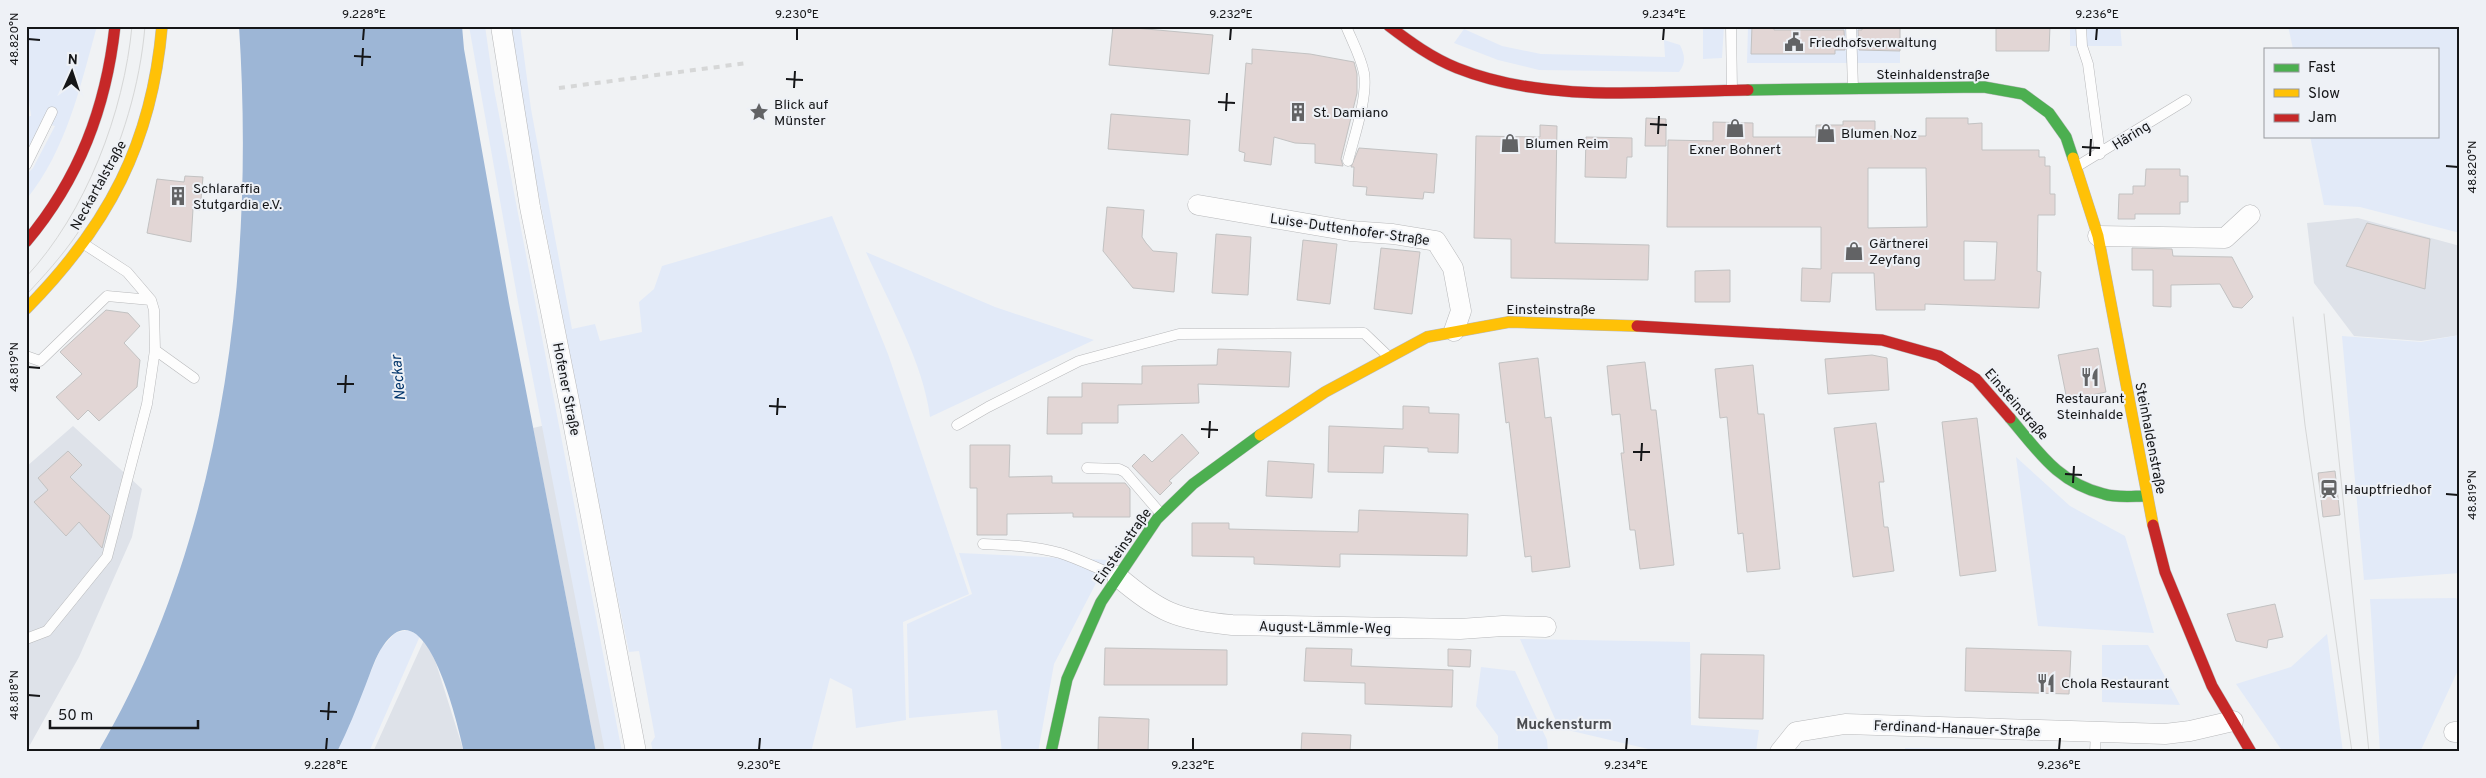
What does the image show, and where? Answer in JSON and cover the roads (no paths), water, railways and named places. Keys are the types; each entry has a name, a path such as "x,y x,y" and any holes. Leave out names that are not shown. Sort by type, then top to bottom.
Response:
{"street":[{"name":"Neckartalstraße","path":"26,242 52,212 88,141 102,104 111,65 115,26"},
{"name":"Neckartalstraße","path":"26,309 44,292 83,244 125,172 138,145 159,66 162,26"},
{"name":"Hofener Straße","path":"501,26 530,207 577,440 636,752"},
{"name":"Steinhaldenstraße","path":"1389,26 1431,56 1460,70 1527,88 1580,92 1984,87 2023,94 2049,113 2066,137 2098,236 2146,496 2165,572 2208,677 2250,752"},
{"name":"Luise-Duttenhofer-Straße","path":"1198,205 1350,231 1393,234 1436,241 1453,268 1461,311 1454,331"},
{"path":"2098,236 2225,238 2250,215"},
{"name":"Einsteinstraße","path":"1051,752 1067,679 1101,602 1117,576 1161,515 1193,484 1270,427 1324,392 1427,337 1509,322 1679,327 1882,340 1939,356 1976,379 2056,472 2082,486 2105,495 2146,496"},
{"name":"August-Lämmle-Weg","path":"1117,576 1139,595 1170,614 1198,622 1232,625 1432,629 1546,627"},
{"name":"Ferdinand-Hanauer-Straße","path":"1780,752 1796,732 1845,724 2096,742 2190,731 2233,721"}],"lane":[{"path":"1346,26 1358,54 1364,75 1363,97 1348,161"},
{"path":"1732,26 1732,91"},
{"path":"1851,26 1853,89"},
{"path":"2082,26 2082,46 2088,64 2100,154"},
{"name":"Häring","path":"2076,167 2186,100"},
{"path":"26,165 52,112"},
{"path":"26,639 46,631 107,557 147,404 155,350 154,310 151,300 127,272 83,244"},
{"path":"26,356 40,361 107,296 151,300"},
{"path":"957,425 988,406 1079,361 1179,334 1364,333 1389,357"},
{"path":"155,350 194,378"},
{"path":"1087,468 1119,468 1125,472 1161,515"},
{"path":"983,544 1015,545 1043,549 1062,554 1117,576"}],"water":[{"name":"Neckar","path":"239,26 462,26 464,49 509,303 596,752 464,752 447,690 426,645 413,632 399,631 383,646 378,655 337,752 98,752 141,669 175,583 202,493 222,400 235,307 241,212 243,118"}],"tram line":[{"path":"26,277 67,223 84,192 98,160 111,126 120,92 128,59 132,26"},
{"path":"26,295 59,258 80,230 105,177 122,135 134,92 143,48 145,26"},
{"path":"2324,314 2369,752"},
{"path":"2293,317 2305,425 2352,752"}],"railway":[{"path":"559,88 747,63"}],"place":[{"name":"Friedhofsverwaltung","path":"1794,42"},
{"name":"Blick auf Münster","path":"759,112"},
{"name":"St. Damiano","path":"1298,112"},
{"name":"Exner Bohnert","path":"1735,128"},
{"name":"Blumen Noz","path":"1826,133"},
{"name":"Blumen Reim","path":"1510,143"},
{"name":"Schlaraffia Stutgardia e.V.","path":"178,196"},
{"name":"Gärtnerei Zeyfang","path":"1854,251"},
{"name":"Restaurant Steinhalde","path":"2090,377"},
{"name":"Hauptfriedhof","path":"2329,489"},
{"name":"Chola Restaurant","path":"2046,683"}],"district":[{"name":"Muckensturm","path":"1564,724"}]}
